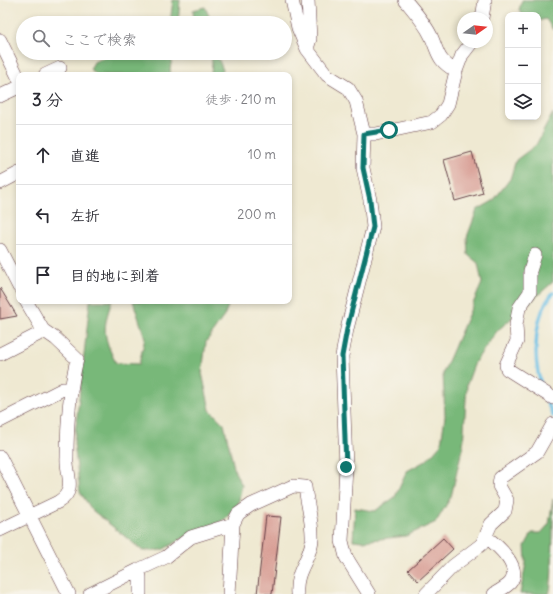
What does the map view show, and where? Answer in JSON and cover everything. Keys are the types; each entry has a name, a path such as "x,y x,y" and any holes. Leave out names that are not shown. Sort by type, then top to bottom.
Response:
{"street":[{"path":"292,0 298,28 307,49 328,75 348,88 356,100 364,134 363,168 370,200 373,227 347,329 342,356 346,467 342,541 346,557 369,594"},
{"path":"307,49 310,39 308,0"},
{"path":"405,0 431,36 438,55 445,65 456,71"},
{"path":"483,12 485,0"},
{"path":"0,40 16,73"},
{"path":"364,134 376,134 432,122 441,115 448,104 456,71 462,55 467,48"},
{"path":"51,72 60,68"},
{"path":"0,96 16,88"},
{"path":"0,183 16,175"},
{"path":"0,251 16,282"},
{"path":"535,255 530,271 530,292 519,308 516,325 517,341 506,365 507,369 553,398"},
{"path":"0,530 58,502 65,497 69,488 66,459 71,388 77,359 56,339 43,330 28,304"},
{"path":"0,354 37,336 43,330"},
{"path":"0,420 63,389 71,388"},
{"path":"426,594 453,566 482,544 491,524 505,511 508,500 499,486 500,478 536,452 553,424"},
{"path":"0,457 69,594"},
{"path":"229,594 233,524 238,514 251,505 293,486 305,487 312,540 309,552 298,574 296,583 297,594"},
{"path":"90,594 166,557 191,538 233,524"},
{"path":"486,537 511,560 513,575 510,582 494,594"},
{"path":"138,570 140,577 140,594"}],"green space":[{"path":"173,0 180,0 179,16 171,16"},
{"path":"522,0 553,0 553,30 546,19 541,20 541,12 520,12 519,10"},
{"path":"205,7 209,16 193,16 193,10"},
{"path":"98,60 172,60 170,72 94,72 90,69 94,62"},
{"path":"219,60 223,70 221,72 211,72 212,61"},
{"path":"553,113 553,282 497,331 475,362 467,384 463,445 451,497 436,522 406,536 363,541 353,540 355,508 375,511 395,497 407,471 427,460 441,444 445,416 443,373 482,283 478,263 468,255 467,237 477,210 493,201 510,179 516,160 536,145"},
{"path":"90,304 111,304 105,326 105,332 108,346 116,363 139,364 145,338 134,304 229,304 224,316 206,342 202,373 210,410 224,424 235,472 242,485 238,505 223,521 191,534 162,550 143,551 92,510 80,492 74,443"},
{"path":"553,499 552,564 549,594 520,594 526,563 525,546 532,533 541,533 549,524"}],"building":[{"path":"472,152 483,193 455,201 444,160"},
{"path":"0,288 17,316 0,319"},
{"path":"266,516 281,517 272,594 257,594"},
{"path":"443,538 453,549 418,581 408,570"}],"waterway":[{"path":"541,385 538,374 536,338 538,325 546,302 553,293"},
{"path":"546,399 553,416"}],"route":[{"path":"346,467 344,447 342,356 347,329 373,227 370,200 363,168 362,152 364,134 376,134 389,130"}]}
